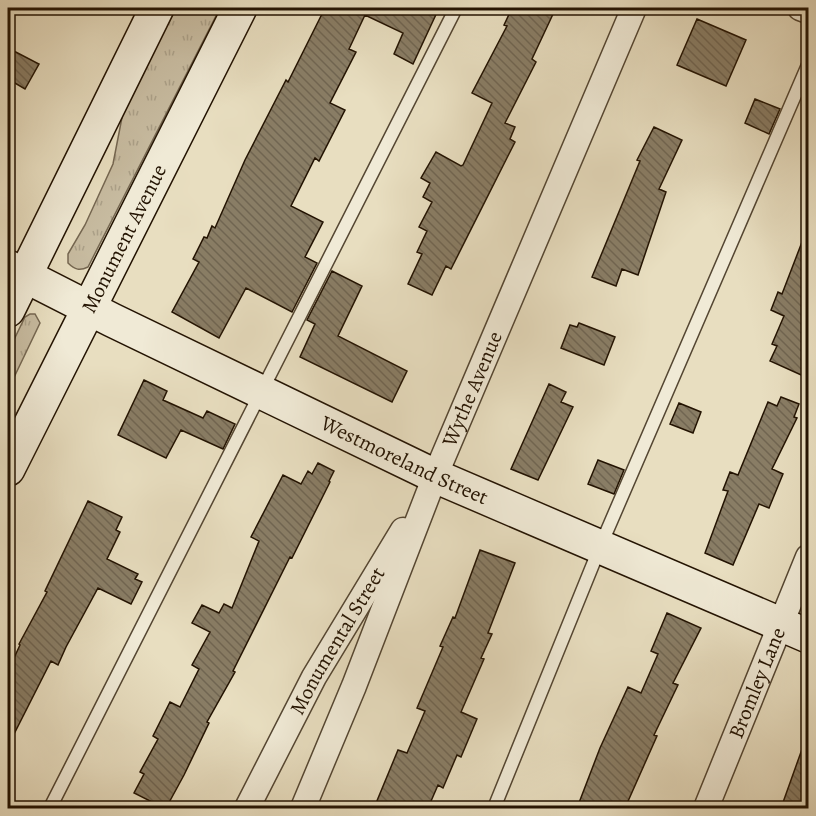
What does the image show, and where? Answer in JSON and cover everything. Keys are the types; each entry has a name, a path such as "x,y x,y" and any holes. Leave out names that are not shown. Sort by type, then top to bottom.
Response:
{"street":[{"path":"8,310 16,271 157,8"},
{"name":"Monument Avenue","path":"8,469 240,8"},
{"name":"Wythe Avenue","path":"303,808 354,686 435,476 634,8"},
{"path":"800,8 808,11"},
{"name":"Westmoreland Street","path":"16,271 112,320 435,476 794,630"},
{"name":"Monumental Street","path":"247,808 314,677 435,476"},
{"name":"Bromley Lane","path":"705,808 794,630 808,557"}],"lane":[{"path":"50,808 456,8"},
{"path":"494,808 600,547 808,65"}],"green space":[{"path":"176,8 220,8 88,267 75,268 68,263 68,254 85,225 113,164 124,107"},
{"path":"35,314 40,323 8,390 8,352 25,317"}],"building":[{"path":"325,8 439,8 413,64 394,54 403,33 365,15 349,49 356,52 330,103 345,110 319,161 315,158 291,206 323,222 305,257 317,263 292,312 246,288 219,338 172,312 199,262 193,259 204,237 207,238 212,226 215,228 245,160"},
{"path":"512,8 543,8 554,12 532,59 536,62 505,123 515,127 510,139 515,142 451,269 446,266 432,295 408,284 422,254 417,252 427,231 419,227 432,202 423,197 430,183 421,178 436,152 463,165 492,103 472,93 507,26 504,25"},
{"path":"697,19 746,40 726,86 677,65"},
{"path":"8,48 39,64 25,89 8,79"},
{"path":"755,99 780,109 769,134 745,123"},
{"path":"654,127 682,140 659,189 666,192 638,275 622,269 616,286 592,277 640,161 637,160"},
{"path":"807,229 808,378 770,361 777,346 772,344 784,316 771,310 778,292 782,294"},
{"path":"332,271 362,286 338,336 407,371 392,402 300,357 315,324 307,320"},
{"path":"579,323 615,337 604,365 561,348 570,325 577,327"},
{"path":"144,380 167,391 163,400 203,418 207,411 235,424 223,449 181,430 166,458 118,435"},
{"path":"549,384 566,392 561,402 573,407 538,480 511,469"},
{"path":"781,397 799,404 794,417 797,418 772,469 783,474 769,508 759,504 733,565 705,553 728,491 723,490 730,472 738,475 768,402 777,406"},
{"path":"679,403 701,412 693,433 670,424"},
{"path":"598,460 624,470 614,494 588,484"},
{"path":"318,463 334,471 330,482 292,558 290,557 166,808 134,793 144,774 140,772 158,739 153,736 170,702 180,707 199,669 192,665 210,632 192,623 202,605 219,613 224,604 232,608 259,541 251,537 283,475 301,484 308,471 312,474"},
{"path":"88,501 122,517 116,530 120,532 107,559 138,574 135,579 142,582 131,604 98,588 58,665 51,661 8,746 8,671"},
{"path":"480,550 515,563 488,633 492,634 481,658 484,659 461,712 477,719 461,757 457,755 443,788 438,785 428,808 374,808 398,750 407,753 425,711 417,708 443,647 440,646 453,617 455,618"},
{"path":"667,613 701,628 673,683 678,685 654,735 657,736 625,808 577,808 600,748 628,687 641,693 658,654 651,651"},
{"path":"806,738 808,739 808,808 781,808"}]}
